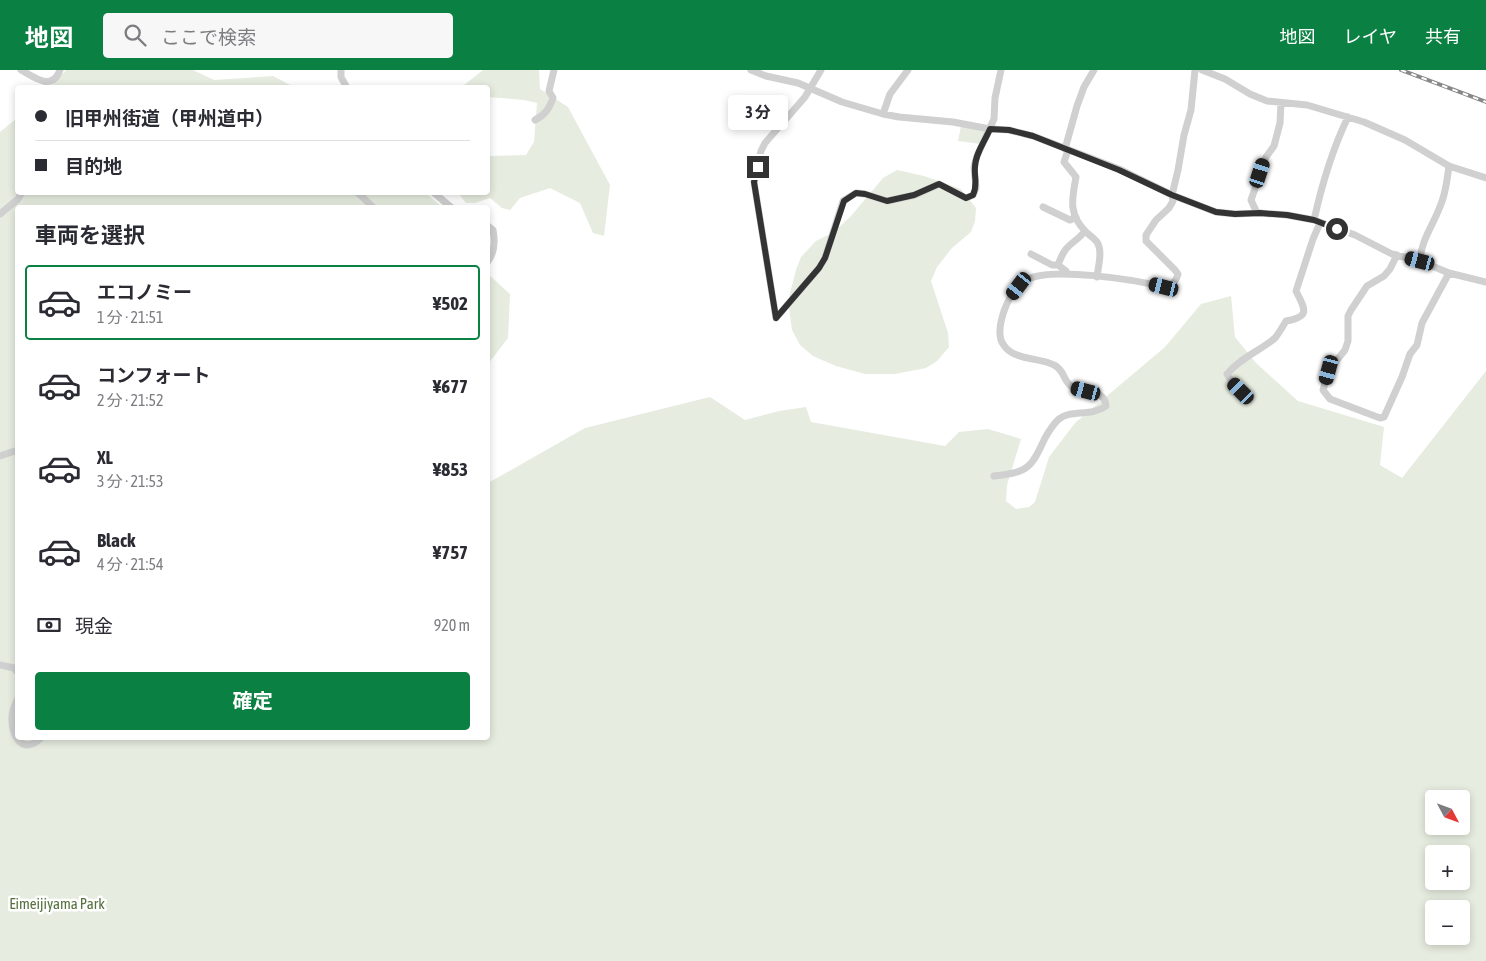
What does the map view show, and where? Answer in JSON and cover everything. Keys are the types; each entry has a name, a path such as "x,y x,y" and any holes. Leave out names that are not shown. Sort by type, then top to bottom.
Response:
{"street":[{"path":"21,70 43,82 49,82 54,79 60,70"},
{"path":"341,70 341,76 346,85"},
{"path":"535,120 550,108 553,98 550,92 554,70"},
{"path":"750,70 766,76 798,83 842,102 883,114 1009,130 1033,136 1119,170 1172,195 1216,212 1287,215 1317,221 1355,235 1397,255 1420,261 1449,273 1486,282"},
{"path":"821,70 811,88 765,143 761,151 754,182 776,318 819,268 825,258 844,201 856,193 887,201 914,195 939,184 966,198 973,195 976,188 974,167 994,119 995,98 1001,70"},
{"path":"883,114 890,94 908,70"},
{"path":"1094,70 1076,106 1064,162 1076,178 1072,201 1076,217 1085,231 1098,243 1100,252 1097,277"},
{"path":"994,476 1011,474 1028,468 1035,459 1049,431 1060,418 1071,414 1099,411 1106,406 1106,401 1100,394 1072,387 1067,383 1063,371 1054,364 1020,356 1011,352 1001,342 1001,318 1006,305 1019,286 1026,280 1049,274 1121,279 1164,287 1171,285 1175,281 1178,274 1146,241 1146,235 1173,201 1172,195 1191,110 1195,70"},
{"path":"1202,70 1225,79 1250,94 1267,101 1307,105 1364,122 1405,140 1449,166 1486,178"},
{"path":"1258,213 1250,200 1266,157 1274,146 1280,123 1281,103"},
{"path":"1250,400 1232,382 1227,374 1245,357 1275,337 1286,321 1298,319 1303,314 1304,307 1296,291 1313,239 1325,175 1332,160 1336,142 1348,117"},
{"path":"1420,261 1424,239 1440,208 1445,192 1449,166"},
{"path":"0,214 20,195"},
{"path":"360,195 371,205"},
{"path":"437,195 448,205"},
{"path":"1043,207 1070,220 1076,217"},
{"path":"490,228 493,230 495,238 490,257"},
{"path":"1058,265 1064,251 1080,238 1085,231"},
{"path":"1031,254 1052,265 1058,265 1066,270 1067,274"},
{"path":"1397,255 1390,269 1384,276 1367,286 1351,310 1348,316 1348,341 1345,350 1329,370 1323,390 1330,399 1380,418 1384,417 1402,378 1410,354 1416,345 1422,323 1449,273"},
{"path":"0,456 15,451"},
{"path":"0,665 15,669"},
{"path":"15,706 12,714 12,726 15,734"},
{"path":"17,740 24,745 30,745 38,740"}],"green space":[{"path":"66,70 193,70 214,80 273,76 290,85 53,85"},
{"path":"483,70 539,70 540,89 568,107 610,185 604,236 593,233 580,203 550,188 520,198 510,210 502,208 490,198 475,203 466,203 460,195 490,195 490,156 526,155 534,142 537,103 490,97 490,85 464,85"},
{"name":"Eimeijiyama Park","path":"15,120 15,195 428,195 440,205 15,205 15,740 490,740 490,482 585,428 710,397 745,420 779,411 806,407 811,422 945,446 959,432 988,429 1021,439 1007,485 1006,501 1016,509 1029,507 1035,502 1049,457 1075,423 1165,347 1201,304 1231,296 1235,337 1256,363 1298,401 1384,427 1380,465 1402,478 1486,371 1486,961 0,961 0,132"},
{"path":"961,126 987,130 981,144 958,141"},
{"path":"897,170 924,176 961,189 976,208 975,221 971,232 952,248 937,267 931,281 948,333 949,347 937,361 926,368 895,374 865,374 836,366 813,356 800,345 792,330 788,301 801,257 816,241 834,232 851,216 883,178"},
{"path":"490,276 510,294 508,338 490,361"}],"railway":[{"path":"1401,70 1486,102"}],"route":[{"path":"758,167 754,182 776,318 819,268 825,258 844,201 856,193 887,201 899,199 914,195 939,184 966,198 973,195 976,188 974,167 977,156 990,129 1009,130 1033,136 1119,170 1172,195 1216,212 1287,215 1314,220 1337,229"}]}
